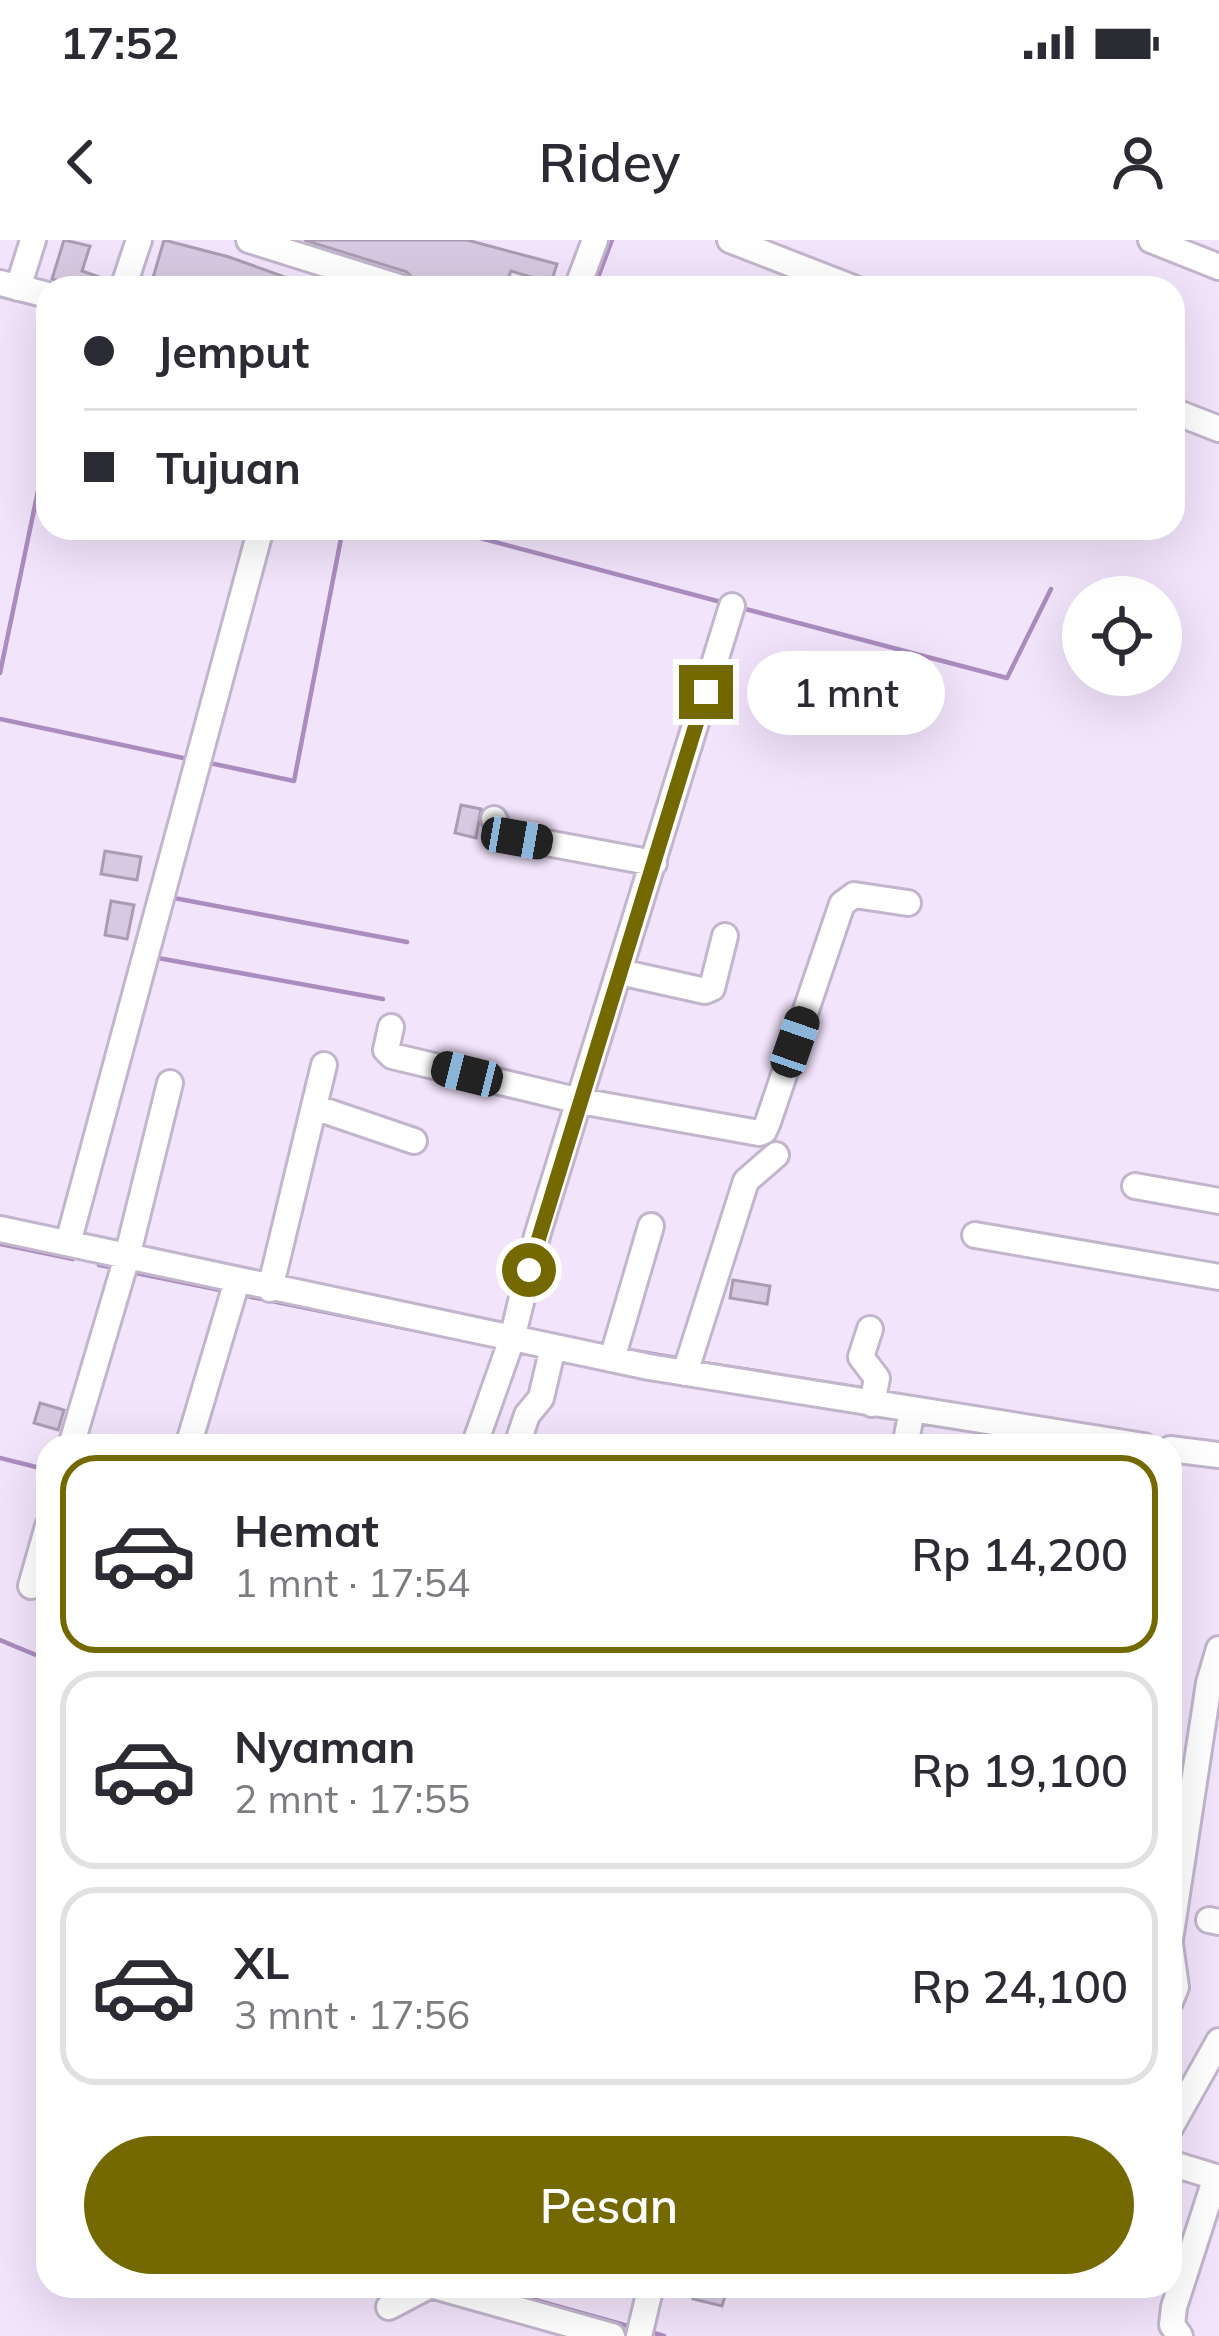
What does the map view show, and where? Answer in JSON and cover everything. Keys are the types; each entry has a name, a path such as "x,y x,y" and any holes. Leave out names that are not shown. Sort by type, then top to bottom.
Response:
{"street":[{"path":"9,285 33,240"},
{"path":"127,276 140,240"},
{"path":"249,240 364,276"},
{"path":"730,240 822,276"},
{"path":"1150,240 1219,267"},
{"path":"581,276 591,241"},
{"path":"1185,416 1219,429"},
{"path":"68,1244 257,540"},
{"path":"478,1434 512,1339 537,1236 732,606"},
{"path":"494,819 500,832 509,836 654,863"},
{"path":"391,1027 386,1050 392,1056 580,1101 764,1131 842,904 854,895 908,903"},
{"path":"620,972 706,991 712,988 725,936"},
{"path":"270,1289 324,1065"},
{"path":"75,1434 127,1257 170,1083"},
{"path":"314,1107 414,1141"},
{"path":"685,1373 746,1181 776,1155"},
{"path":"1135,1186 1219,1201"},
{"path":"612,1359 650,1226"},
{"path":"0,1229 612,1359 1050,1434"},
{"path":"974,1235 1219,1277"},
{"path":"192,1434 237,1281"},
{"path":"870,1329 861,1357 878,1378 872,1404"},
{"path":"520,1434 526,1415 541,1397 553,1347"},
{"path":"907,1434 912,1410"},
{"path":"1182,1450 1219,1455"},
{"path":"31,1586 36,1568"},
{"path":"1182,1863 1209,1684 1219,1649"},
{"path":"1182,2107 1219,2042"},
{"path":"1182,2167 1217,2177 1182,2283"},
{"path":"504,2298 612,2336"},
{"path":"639,2336 648,2298"},
{"path":"1177,2298 1172,2325 1180,2336"}],"building":[{"path":"64,240 90,246 82,271 96,276 53,276"},
{"path":"164,240 282,276 154,276"},
{"path":"304,240 467,240 557,264 553,276 511,271 509,276 410,276"},
{"path":"461,805 481,809 476,838 455,833"},
{"path":"105,851 141,857 137,880 101,874"},
{"path":"111,901 134,905 127,939 105,935"},
{"path":"733,1280 770,1286 767,1304 730,1298"},
{"path":"40,1403 64,1410 58,1430 34,1423"},
{"path":"693,2298 724,2298 722,2306"}],"waterway":[{"path":"598,276 612,240"},
{"path":"0,296 36,305"},
{"path":"0,673 36,500"},
{"path":"205,762 294,781 341,540"},
{"path":"487,540 721,602"},
{"path":"738,607 1007,678 1051,589"},
{"path":"0,719 188,759"},
{"path":"174,898 407,942"},
{"path":"158,958 383,999"},
{"path":"0,1244 73,1259"},
{"path":"99,1265 116,1268"},
{"path":"136,1273 220,1290"},
{"path":"242,1295 489,1345"},
{"path":"629,1350 676,1358"},
{"path":"703,1363 769,1373"},
{"path":"797,1378 859,1388"},
{"path":"0,1458 36,1467"},
{"path":"0,1640 36,1655"},
{"path":"528,2298 628,2326"},
{"path":"654,2333 664,2336"}],"route":[{"path":"529,1270 706,692"}]}
